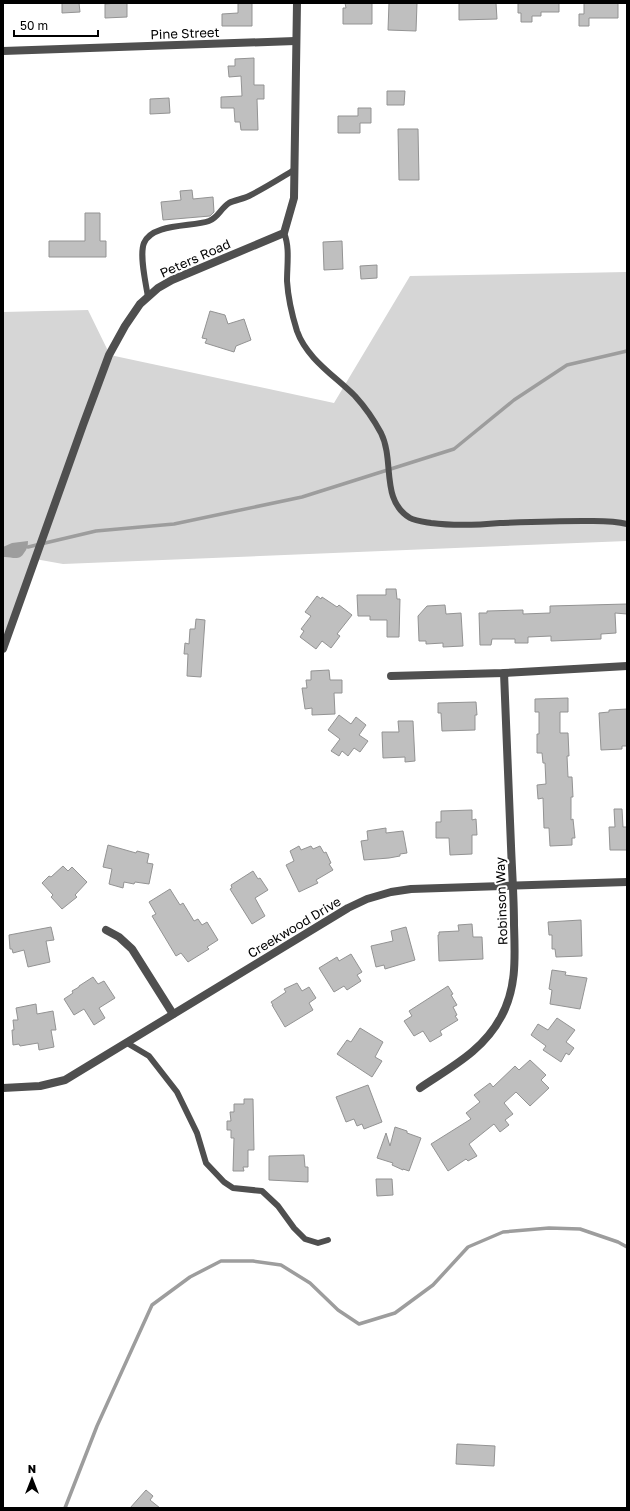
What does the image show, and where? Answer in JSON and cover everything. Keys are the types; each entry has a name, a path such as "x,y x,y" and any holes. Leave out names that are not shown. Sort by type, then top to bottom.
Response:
{"street":[{"path":"284,233 294,198 295,41 297,3"},
{"name":"Pine Street","path":"3,51 295,41"},
{"name":"Peters Road","path":"3,649 110,355 125,326 140,304 158,288 172,280 284,233"},
{"path":"391,676 504,673 627,666"},
{"name":"Robinson Way","path":"420,1088 469,1055 489,1037 506,1006 513,986 515,969 513,886 504,673"},
{"name":"Creekwood Drive","path":"3,1088 40,1086 65,1080 336,915 367,900 391,892 411,889 627,882"},
{"path":"106,930 119,937 132,949 173,1014"}],"lane":[{"path":"148,297 143,257 144,242 154,232 209,221 230,202 247,197 294,170"},
{"path":"284,233 287,239 287,283 292,316 298,333 309,351 331,375 355,396 370,415 381,433 386,447 392,497 403,512 411,518 432,523 473,525 556,521 616,521 627,524"},
{"path":"127,1043 149,1056 177,1092 197,1133 206,1162 224,1182 233,1188 262,1191 278,1206 294,1228 305,1239 318,1243 328,1240"}],"shaded area":[{"path":"627,272 627,541 63,564 35,559 3,649 3,312 88,310 110,355 334,403 410,276"},
{"path":"28,541 28,546 22,556 17,558 3,557 3,547 12,543"}],"building":[{"path":"62,3 79,3 80,12 62,13"},
{"path":"127,3 127,17 105,18 105,4"},
{"path":"238,3 252,3 252,26 222,26 222,14 238,13"},
{"path":"345,3 372,3 372,24 343,24 343,8 346,8"},
{"path":"389,3 417,3 416,31 388,30"},
{"path":"459,3 496,3 497,19 459,20"},
{"path":"518,3 559,3 559,12 541,12 541,16 532,16 532,22 521,22 521,13 518,13"},
{"path":"584,3 618,3 618,18 589,18 589,26 579,26 579,14 584,14"},
{"path":"254,58 254,85 264,85 264,99 257,99 258,130 241,130 240,122 235,122 234,108 221,108 221,97 242,96 241,76 229,77 228,66 235,66 235,59"},
{"path":"387,91 405,91 404,105 387,105"},
{"path":"169,98 170,113 150,114 150,99"},
{"path":"358,108 371,108 371,123 360,123 360,133 338,133 338,116 358,116"},
{"path":"398,129 418,129 419,180 399,180"},
{"path":"192,190 193,199 213,197 214,212 210,216 163,220 161,202 181,200 180,191"},
{"path":"85,213 100,213 100,241 106,241 106,257 49,257 49,241 85,241"},
{"path":"342,241 343,269 324,270 323,242"},
{"path":"377,265 377,278 361,279 360,266"},
{"path":"210,311 225,315 228,324 244,319 251,340 236,346 234,352 205,343 207,339 202,338"},
{"path":"386,589 396,589 397,599 400,599 399,637 387,637 387,620 370,620 370,616 358,616 357,595 386,595"},
{"path":"317,596 321,599 322,597 337,607 339,605 352,615 337,634 340,636 331,648 322,641 316,649 300,637 304,631 301,629 311,616 305,612"},
{"path":"627,604 627,614 615,613 616,633 601,634 601,639 551,641 551,636 528,637 528,643 515,643 515,639 492,639 491,645 480,645 479,613 487,613 487,611 523,610 523,614 550,613 550,606"},
{"path":"445,605 446,614 461,613 463,646 443,647 443,643 426,644 426,641 419,641 418,616 427,606"},
{"path":"196,619 205,620 201,677 187,676 188,654 184,654 185,643 189,644 190,629 195,629"},
{"path":"329,670 330,680 342,680 342,693 334,693 335,714 312,715 312,708 305,709 302,688 307,688 306,680 311,680 311,671"},
{"path":"568,698 568,712 560,712 560,733 568,733 568,777 572,777 573,797 571,797 571,820 573,819 575,838 572,838 572,845 550,846 549,828 544,828 543,798 538,799 537,785 546,784 545,763 543,763 542,753 537,753 539,712 535,712 535,699"},
{"path":"476,702 477,715 475,715 475,730 442,731 441,713 438,713 438,703"},
{"path":"627,709 627,746 622,746 622,749 601,750 599,713 609,712 609,710"},
{"path":"339,715 351,724 356,717 366,725 359,735 368,741 360,752 354,748 348,756 342,751 339,756 331,751 340,739 328,730"},
{"path":"398,721 413,721 415,761 405,762 405,757 383,758 382,732 399,732"},
{"path":"614,809 622,809 623,827 627,827 627,850 610,850 609,827 615,827"},
{"path":"472,810 472,820 476,819 477,835 472,835 472,854 450,855 449,838 436,838 436,822 441,822 441,811"},
{"path":"386,828 386,833 403,831 407,853 389,858 364,860 361,841 368,840 367,831"},
{"path":"108,845 136,853 137,851 149,854 147,863 153,864 149,884 124,882 123,888 109,884 112,869 103,867"},
{"path":"299,846 301,850 311,846 313,849 320,846 324,853 326,852 331,863 329,864 333,870 316,880 318,883 299,892 286,865 294,861 290,851"},
{"path":"63,866 68,871 72,867 87,882 75,895 77,897 62,909 51,897 53,895 42,883"},
{"path":"253,871 268,890 255,898 265,916 252,924 230,889 232,888 231,885"},
{"path":"170,889 180,905 183,903 194,921 198,919 202,925 207,922 218,940 207,947 209,949 188,962 181,953 176,956 152,916 156,914 149,902"},
{"path":"581,920 582,956 556,957 555,949 552,949 552,935 549,935 548,922"},
{"path":"472,924 473,937 482,937 483,959 439,961 439,932 459,931 458,925"},
{"path":"51,927 54,940 46,941 50,962 28,967 24,950 13,953 12,949 10,949 9,935"},
{"path":"406,927 415,960 385,969 384,965 376,967 371,946 393,941 391,931"},
{"path":"351,954 362,972 357,975 361,981 347,990 344,986 334,992 319,968 337,957 339,961"},
{"path":"552,970 566,972 565,975 587,978 580,1009 550,1004 552,990 549,989"},
{"path":"93,977 98,984 104,981 115,998 99,1008 105,1018 94,1025 84,1009 74,1015 64,999 73,993 72,991"},
{"path":"297,983 302,991 309,987 316,998 309,1003 313,1010 285,1027 271,1002 286,992 284,989"},
{"path":"448,986 457,1005 453,1007 457,1015 455,1016 458,1020 440,1031 442,1035 430,1042 423,1031 414,1036 404,1021 412,1016 409,1011"},
{"path":"36,1004 37,1014 53,1011 56,1030 51,1030 54,1047 39,1050 38,1043 20,1046 19,1044 13,1045 13,1020 18,1020 16,1008"},
{"path":"557,1018 575,1030 566,1042 574,1048 569,1055 566,1053 561,1062 543,1050 546,1046 531,1035 538,1024 548,1030"},
{"path":"360,1028 383,1042 375,1057 382,1061 372,1077 337,1054 347,1040 351,1042"},
{"path":"530,1060 546,1075 541,1080 549,1088 530,1106 516,1092 504,1103 513,1114 505,1120 509,1125 500,1132 494,1124 469,1144 477,1156 468,1161 466,1159 448,1171 431,1144 471,1119 466,1113 480,1102 474,1095 490,1083 493,1087 515,1066 519,1070"},
{"path":"368,1085 382,1122 364,1129 362,1124 357,1126 354,1119 346,1122 336,1097"},
{"path":"244,1099 253,1099 254,1150 248,1150 248,1167 243,1167 244,1171 233,1171 234,1138 231,1138 231,1130 227,1130 227,1121 231,1121 230,1112 234,1112 234,1104 244,1104"},
{"path":"395,1127 421,1138 409,1171 392,1165 393,1163 377,1158 386,1133 390,1146"},
{"path":"304,1155 305,1167 308,1167 308,1182 269,1180 269,1156"},
{"path":"376,1179 392,1179 393,1195 377,1196"},
{"path":"457,1444 495,1446 494,1466 456,1464"},
{"path":"146,1490 153,1496 150,1500 160,1508 130,1508"}],"waterway":[{"path":"28,547 96,531 174,524 302,497 454,449 514,400 567,365 627,351"},
{"path":"65,1508 97,1426 152,1305 190,1277 221,1261 253,1261 281,1265 310,1283 338,1310 359,1324 395,1313 433,1285 468,1247 503,1232 549,1228 580,1229 618,1242 627,1247"}]}
